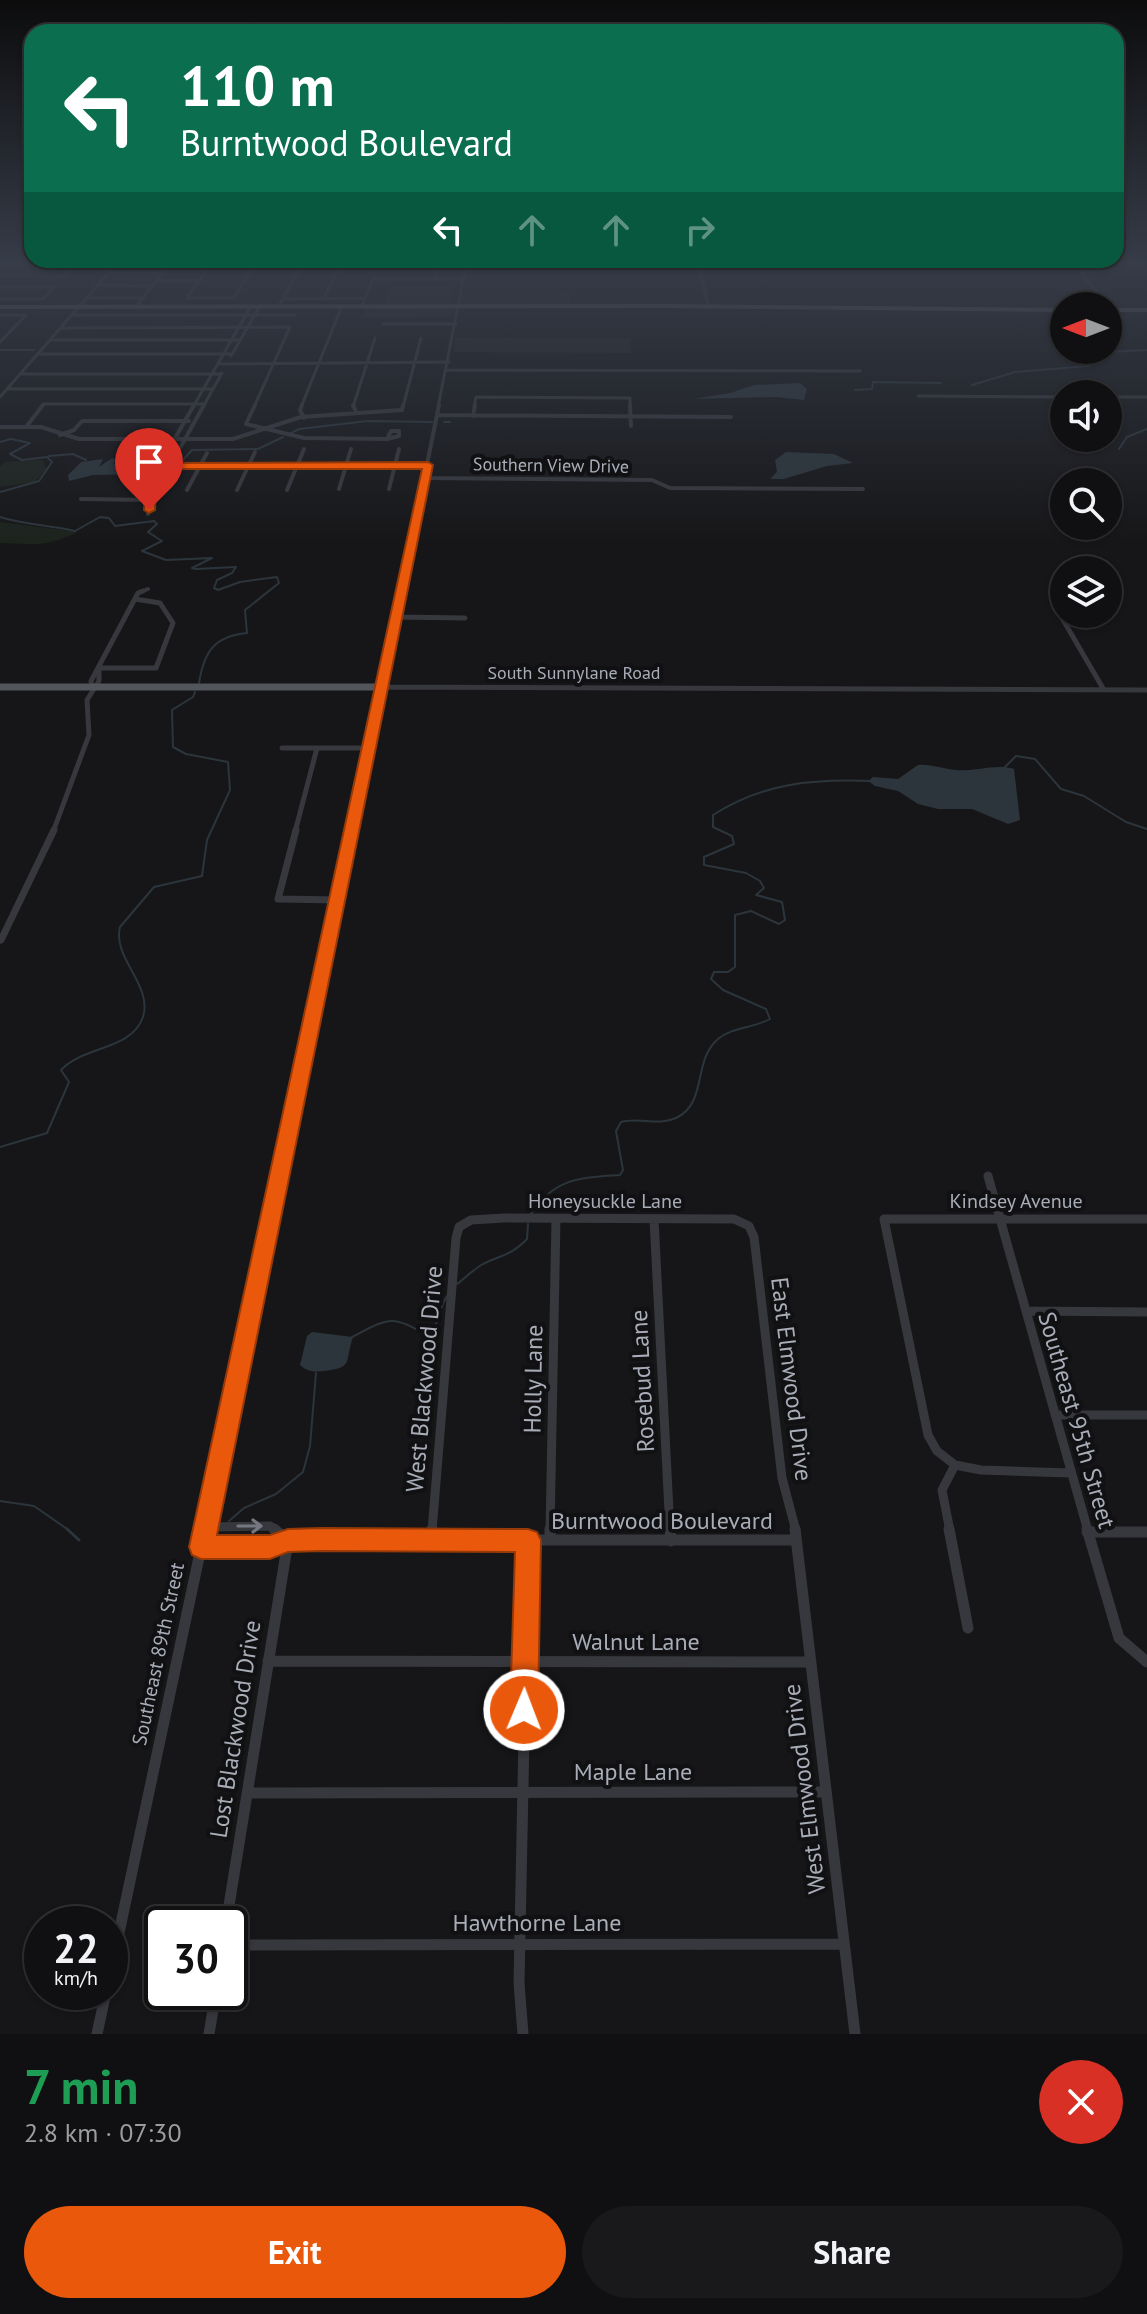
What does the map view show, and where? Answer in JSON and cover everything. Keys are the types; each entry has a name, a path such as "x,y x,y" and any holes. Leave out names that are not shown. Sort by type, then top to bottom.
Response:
{"main road":[{"name":"South Sunnylane Road","path":"0,687 383,687"}],"street":[{"path":"0,397 37,355"},
{"path":"148,514 152,500 151,483 223,355"},
{"path":"166,456 180,448 232,355"},
{"path":"276,355 245,422 249,427 309,439 387,439"},
{"path":"304,418 300,410 323,355"},
{"path":"356,412 353,404 369,355"},
{"path":"0,427 44,428 79,439 237,438 281,422 304,418 402,410 417,355"},
{"name":"Southeast 89th Street","path":"125,1906 371,748 450,355"},
{"path":"218,363 449,361"},
{"path":"447,370 860,371"},
{"path":"21,374 221,374"},
{"path":"8,389 213,389"},
{"path":"918,396 1050,397"},
{"path":"473,416 476,397 630,398 631,426"},
{"path":"1122,397 1147,397"},
{"path":"26,427 43,404 204,404"},
{"path":"438,416 731,417"},
{"path":"60,435 76,428 82,421 195,421"},
{"path":"287,490 304,449"},
{"path":"339,489 351,449"},
{"path":"389,489 399,449"},
{"path":"237,490 255,452"},
{"path":"187,490 207,453"},
{"path":"160,466 428,465"},
{"name":"Southern View Drive","path":"426,478 652,480 667,488 863,489"},
{"path":"81,499 152,500"},
{"path":"1,940 52,834 89,735 90,723 85,702 92,687 99,681 99,668 138,593 148,589"},
{"path":"99,668 156,668 173,623 160,603 135,599"},
{"path":"398,617 465,618"},
{"path":"1068,628 1104,690"},
{"name":"South Sunnylane Road","path":"383,687 1147,690"},
{"path":"282,748 371,748"},
{"path":"317,748 278,899 338,900"},
{"name":"Southeast 95th Street","path":"988,1176 1119,1638 1147,1662"},
{"name":"Honeysuckle Lane","path":"462,1224 476,1219 734,1219 747,1224"},
{"name":"Holly Lane","path":"550,1540 556,1219"},
{"name":"Rosebud Lane","path":"654,1219 671,1541"},
{"name":"Kindsey Avenue","path":"955,1465 937,1451 928,1435 884,1219 1147,1219"},
{"name":"West Blackwood Drive","path":"431,1539 456,1238 462,1224"},
{"name":"East Elmwood Drive","path":"747,1224 754,1237 782,1478 792,1510 796,1540"},
{"path":"1026,1311 1147,1312"},
{"path":"1055,1415 1147,1415"},
{"path":"968,1628 942,1490 955,1465 981,1470 1071,1473"},
{"name":"Burntwood Boulevard","path":"206,1527 270,1526 288,1541"},
{"path":"1087,1532 1147,1532"},
{"name":"Burntwood Boulevard","path":"201,1547 270,1547 288,1541 431,1539 796,1540"},
{"path":"523,2034 520,1944 528,1540"},
{"name":"West Elmwood Drive","path":"796,1540 855,2034"},
{"name":"Lost Blackwood Drive","path":"229,1906 288,1541"},
{"name":"Walnut Lane","path":"268,1661 811,1662"},
{"name":"Maple Lane","path":"248,1793 826,1792"},
{"name":"Hawthorne Lane","path":"248,1945 844,1944"},
{"path":"97,2034 102,2010"},
{"path":"209,2034 213,2010"}],"shaded area":[{"path":"800,383 807,389 804,400 776,397 693,399 730,393 754,385"},
{"path":"786,452 834,454 853,463 827,466 784,479 770,479 777,472 775,460"},
{"path":"112,458 115,459 114,464 140,462 148,469 144,474 93,475 69,481 68,475 81,462 103,459 99,467"},
{"path":"43,460 46,470 35,482 0,487 0,467 5,462"},
{"path":"0,522 78,532 47,543 0,543"},
{"path":"918,765 956,770 1014,769 1020,820 1008,824 972,809 938,809 918,804 898,791 875,786 868,781 873,777 898,779"},
{"path":"312,1332 353,1337 344,1366 318,1371 300,1365 307,1336"}],"waterway":[{"path":"972,385 1015,372 1088,366 1099,362 1093,358 1101,355"},
{"path":"855,390 872,389 873,382 941,383"},
{"path":"291,433 299,429 368,421 432,422"},
{"path":"444,422 450,422"},
{"path":"1122,444 1127,437 1147,429"},
{"path":"169,461 183,460 192,450 258,449 283,437"},
{"path":"0,442 11,439 30,443 10,454 22,460 47,457 52,462 39,481 0,492"},
{"path":"49,456 73,454 86,460"},
{"path":"143,464 157,461"},
{"path":"0,517 75,531 100,517 109,518 115,526 154,521 157,524 148,532 162,541 142,551 166,560 212,558 192,568 196,569 236,567 232,573 217,580 214,588 218,590 240,582 277,577 279,583 245,610 247,633 227,638 213,647 204,662 199,683"},
{"path":"0,1147 47,1133 69,1082 61,1070 70,1062 129,1036 143,1017 145,1005 122,950 120,927 154,887 202,876 207,840 230,790 228,762 186,754 173,747 172,710 193,697 195,692"},
{"path":"1004,768 1016,756 1035,759 1061,789 1084,796 1126,822 1147,829"},
{"path":"531,1214 559,1186 581,1179 620,1175 623,1170 616,1131 621,1122 676,1118 692,1102 705,1059 718,1039 770,1019 766,1009 723,990 711,979 714,972 728,972 735,967 735,915 751,911 779,924 785,920 782,902 756,895 764,888 760,881 746,873 704,865 704,857 734,844 732,836 713,827 713,815 750,796 788,785 870,781"},
{"path":"457,1284 480,1266 521,1245 527,1239 528,1224"},
{"path":"352,1337 390,1321 406,1324 427,1336 435,1327 448,1295"},
{"path":"229,1521 244,1508 276,1494 303,1472 310,1446 316,1373"},
{"path":"0,1501 34,1506 70,1531"},
{"path":"67,1529 79,1540"}],"route":[{"path":"149,510 151,483 160,466 428,465 201,1547 270,1547 288,1541 321,1540 528,1540 524,1710"}]}
